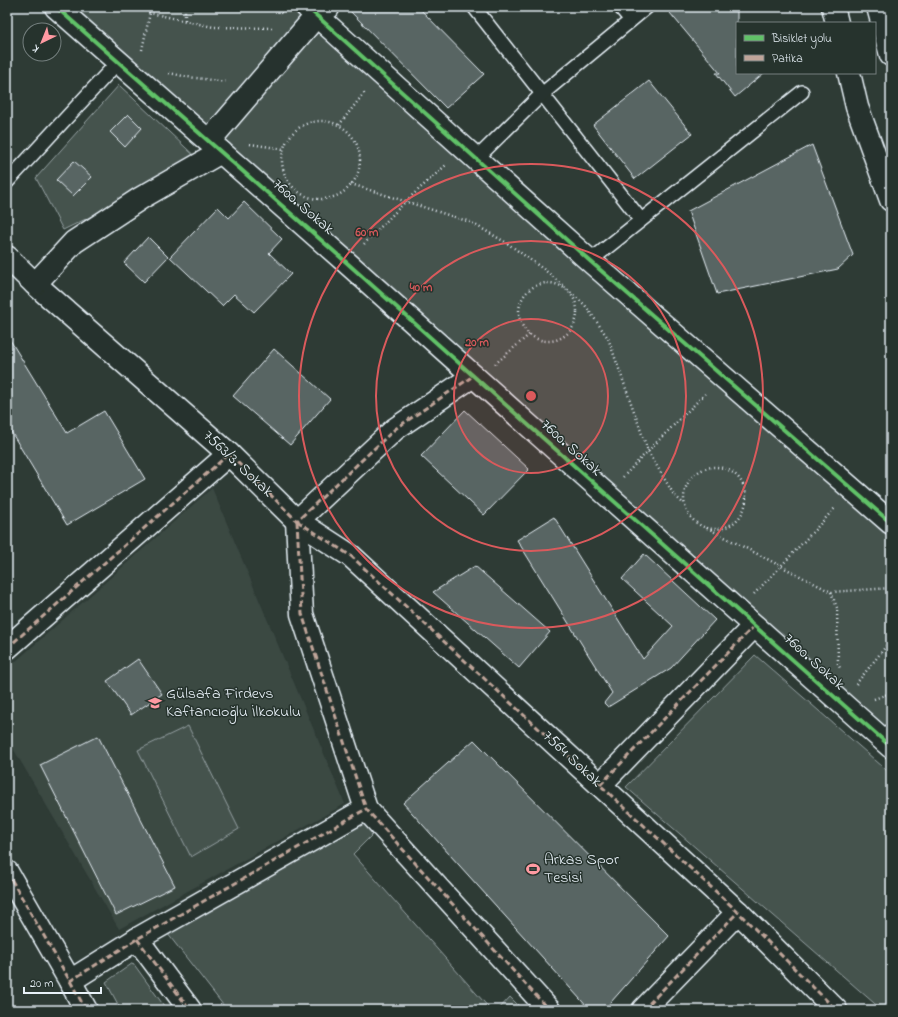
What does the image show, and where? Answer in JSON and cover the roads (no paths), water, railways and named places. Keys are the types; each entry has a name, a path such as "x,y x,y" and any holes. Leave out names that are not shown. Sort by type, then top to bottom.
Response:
{"street":[{"name":"7600. Sokak","path":"56,7 341,257 482,372 754,626 891,747"},
{"path":"833,7 837,22"},
{"path":"878,7 891,55"},
{"path":"36,284 74,242 141,198 215,146 318,10 476,159 590,261 891,523"},
{"path":"849,74 857,107 891,200"},
{"name":"7563/3. Sokak","path":"7,257 229,454 298,521"},
{"path":"482,372 395,429 298,521 302,614 366,809 549,1010"},
{"path":"7,648 229,454"},
{"name":"7564 Sokak","path":"298,521 351,556 738,912 836,1010"},
{"path":"600,785 754,626"},
{"path":"70,981 137,939 366,809"},
{"path":"7,872 86,1010"},
{"path":"642,1010 738,912"},
{"path":"137,939 190,1010"}],"lane":[{"path":"474,7 641,220"},
{"path":"620,7 631,20"},
{"path":"476,159 542,94 647,7"},
{"path":"7,182 118,62"},
{"path":"590,261 802,92"}],"place":[{"name":"Gülsafa Firdevs Kaftancıoğlu İlkokulu","path":"155,703"},
{"name":"Arkas Spor Tesisi","path":"533,869"}]}
